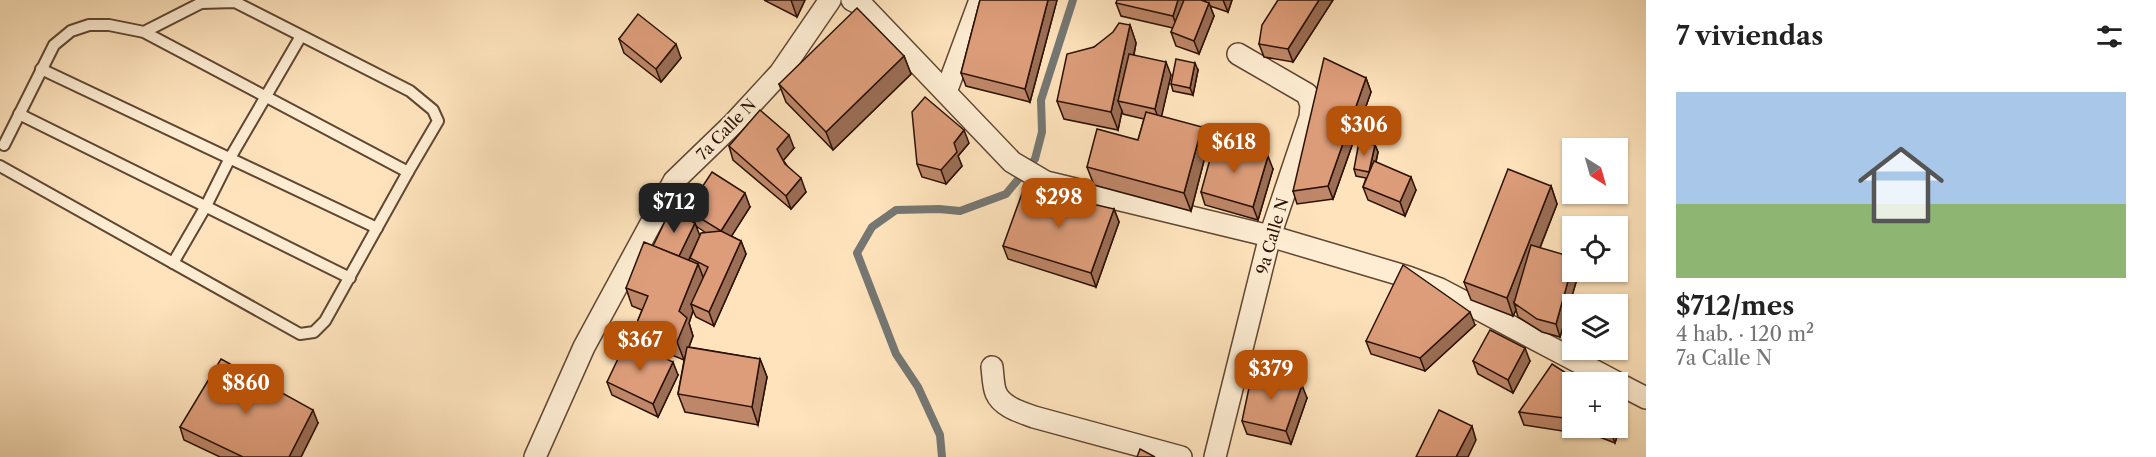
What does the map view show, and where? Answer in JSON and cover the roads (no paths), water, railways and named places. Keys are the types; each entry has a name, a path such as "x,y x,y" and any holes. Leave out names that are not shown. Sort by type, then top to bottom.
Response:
{"street":[{"name":"7a Calle N","path":"535,457 584,347 674,181 733,124 780,73 830,0"},
{"path":"852,0 862,6 1012,162 1046,182 1270,236 1408,277 1440,289 1596,372"},
{"path":"946,92 980,0"},
{"name":"9a Calle N","path":"1215,457 1270,236 1310,117 1311,105 1307,94 1238,54"},
{"path":"992,367 996,393 1006,404 1016,410 1034,417 1181,457"},
{"path":"1628,389 1646,398"}],"lane":[{"path":"0,166 300,334 314,332 325,321 438,122 433,110 410,91 235,3 201,3 144,32"},
{"path":"1,146 54,45 71,31 89,25 109,25 144,32 408,172"},
{"path":"173,263 206,206 230,158 301,36"},
{"path":"41,69 377,228"},
{"path":"19,114 350,278"}],"waterway":[{"path":"942,457 940,435 918,387 896,354 857,253 872,227 896,210 960,211 1006,194 1035,159 1042,132 1041,100 1073,0"}]}
